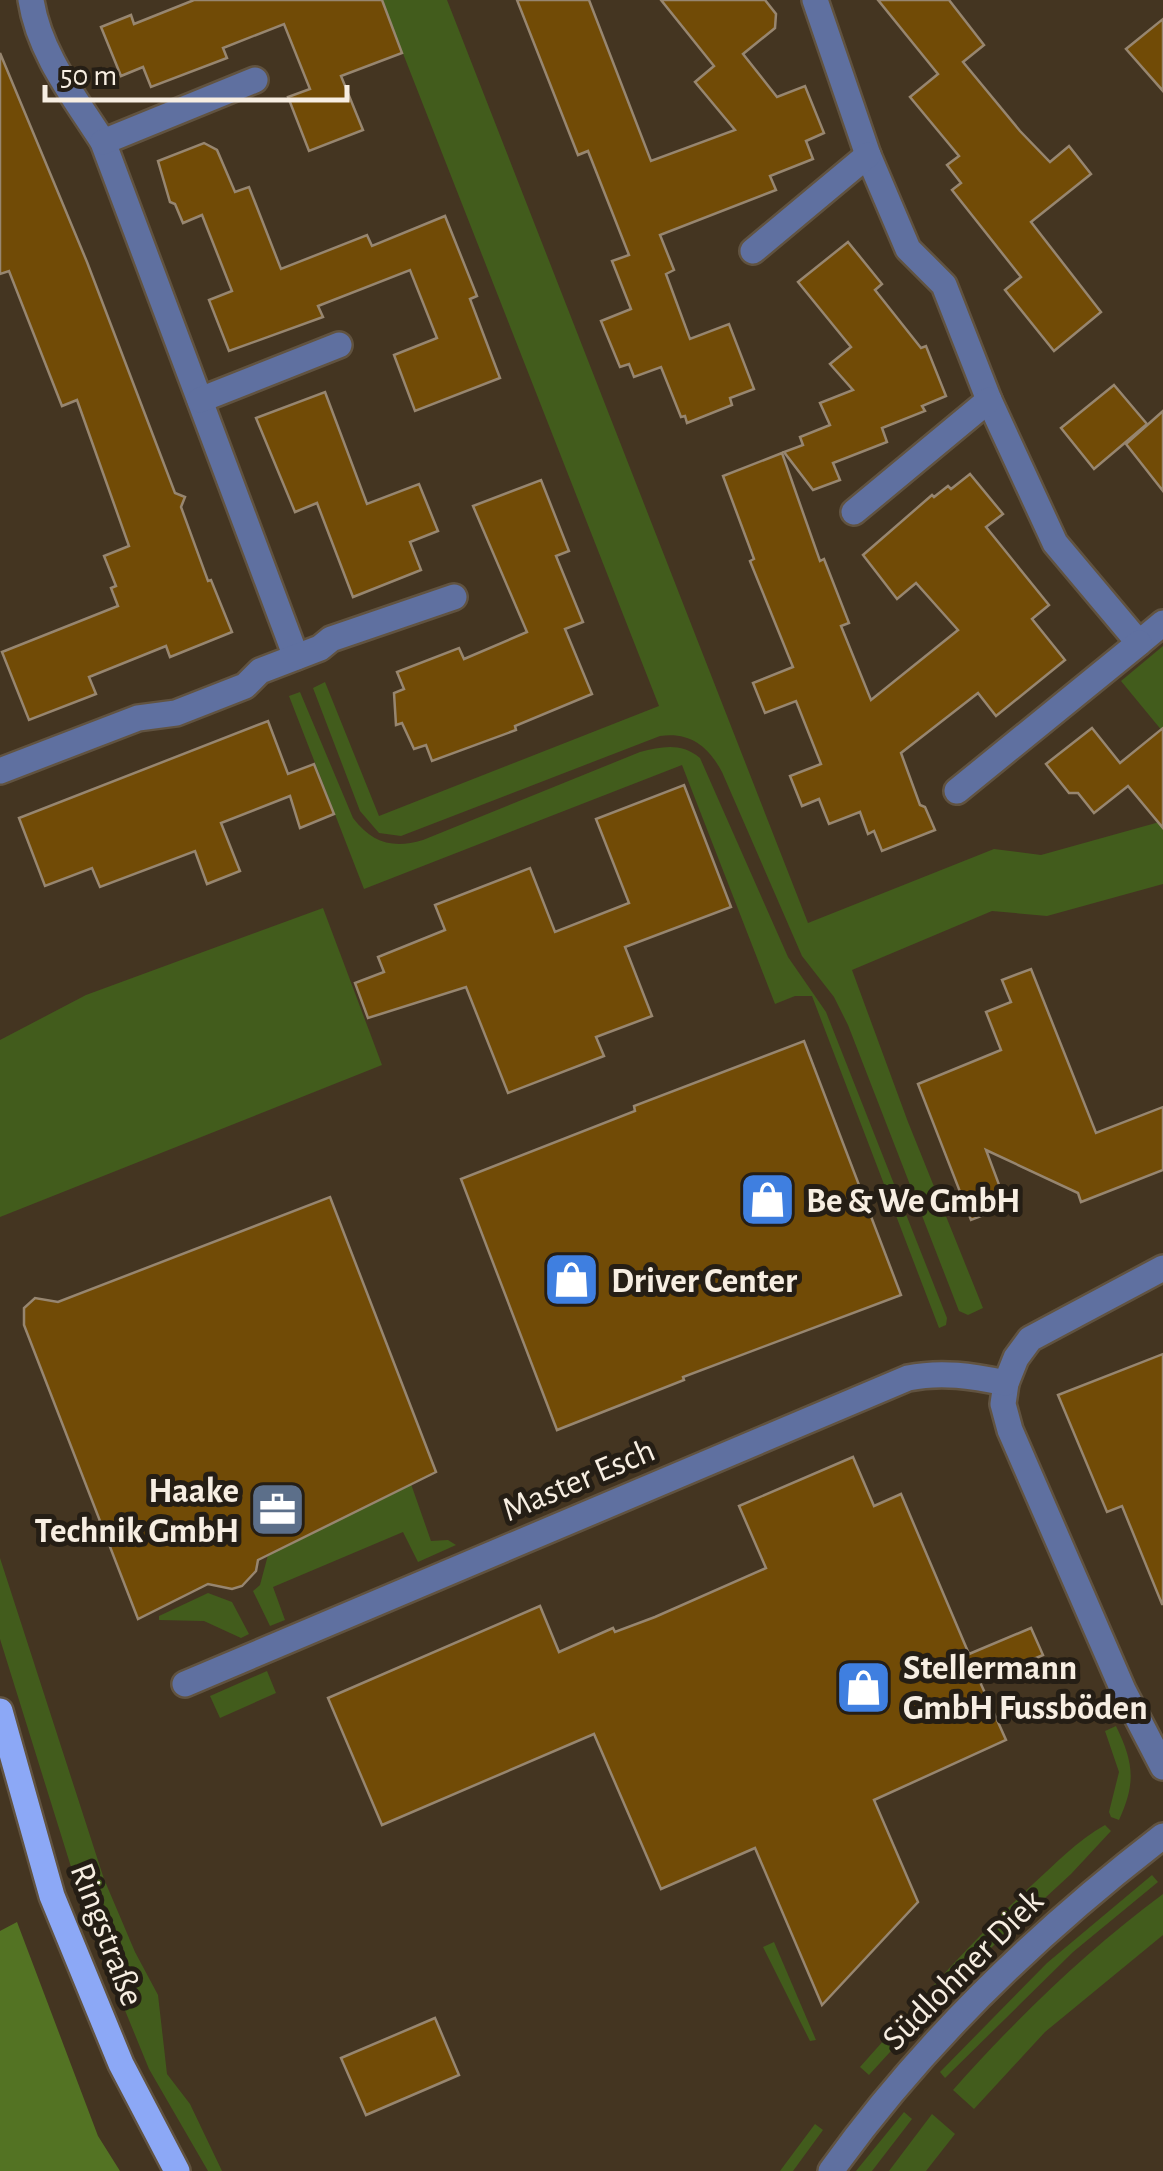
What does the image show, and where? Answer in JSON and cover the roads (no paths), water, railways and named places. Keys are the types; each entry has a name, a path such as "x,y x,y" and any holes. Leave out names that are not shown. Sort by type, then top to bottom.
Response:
{"main road":[{"name":"Ringstraße","path":"0,1711 52,1896 121,2064 177,2171"}],"street":[{"path":"31,0 56,68 104,142 296,657"},
{"path":"815,0 868,155 908,249 944,284 989,400 1055,543 1140,643"},
{"path":"104,142 255,80"},
{"path":"753,252 868,155"},
{"path":"200,400 339,345"},
{"path":"854,512 989,400"},
{"path":"0,771 138,718 176,712 245,686 260,672 374,622 392,620 454,597"},
{"path":"957,791 1163,624"},
{"path":"1163,1268 1030,1339 1016,1358 1006,1384 1004,1404 1010,1430 1123,1690 1163,1767"},
{"name":"Master Esch","path":"184,1684 908,1378 949,1374 1006,1384"},
{"name":"Südlohner Diek","path":"831,2171 903,2076 973,2002 1069,1910 1163,1836"}],"place":[{"name":"Be & We GmbH","path":"767,1200"},
{"name":"Driver Center","path":"572,1280"},
{"name":"Haake Technik GmbH","path":"278,1510"},
{"name":"Stellermann GmbH Fussböden","path":"864,1687"}]}
